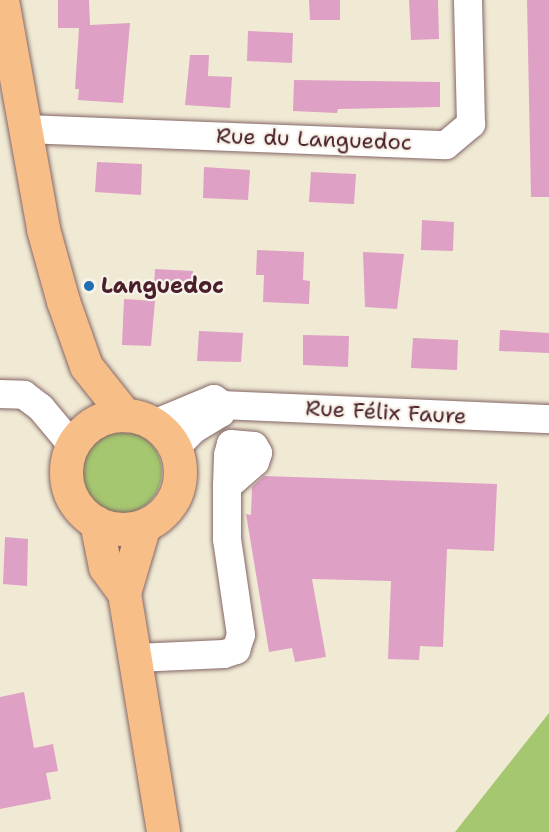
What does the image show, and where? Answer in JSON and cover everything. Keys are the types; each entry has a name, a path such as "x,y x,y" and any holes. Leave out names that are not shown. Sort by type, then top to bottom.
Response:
{"main road":[{"path":"2,0 43,229 86,366 76,440 66,465 68,488 78,508 96,522 120,529 144,525 160,516 176,493 180,475 175,448 139,419 86,366"},
{"path":"76,440 100,420 139,419"},
{"path":"96,522 105,567 124,593 163,832"},
{"path":"124,593 144,525"}],"street":[{"name":"Rue du Languedoc","path":"25,129 446,145 471,124 468,0"},
{"path":"0,394 24,395 76,440"},
{"name":"Rue Félix Faure","path":"139,419 214,399 223,405 549,419"},
{"path":"175,448 194,429 221,413 223,405"},
{"path":"136,658 224,654 236,650 241,635 227,539 227,486"}],"green space":[{"path":"112,430 128,430 144,437 155,448 162,464 159,488 150,502 128,514 112,514 96,507 85,496 78,480 78,464 85,448 96,437"},
{"path":"549,713 549,832 455,832"}],"building":[{"path":"58,0 89,0 90,25 130,23 123,103 78,100 79,89 75,89 79,28 58,28"},
{"path":"309,0 340,0 340,20 310,20"},
{"path":"409,0 438,0 439,39 411,40"},
{"path":"527,0 549,0 549,197 531,197"},
{"path":"248,31 293,33 292,63 247,61"},
{"path":"190,55 209,55 208,76 232,77 230,108 185,105"},
{"path":"294,80 440,82 440,107 338,109 337,113 293,111"},
{"path":"97,162 142,164 141,195 95,192"},
{"path":"204,167 250,170 248,200 203,198"},
{"path":"311,172 356,174 354,204 309,202"},
{"path":"422,220 454,222 453,251 421,250"},
{"path":"257,250 304,252 303,280 310,281 309,304 263,302 264,275 256,275"},
{"path":"363,252 404,254 397,309 365,307"},
{"path":"155,269 193,271 192,290 154,289"},
{"path":"124,299 155,301 151,346 122,345"},
{"path":"500,330 549,333 549,353 499,351"},
{"path":"199,331 243,333 241,362 197,361"},
{"path":"303,335 349,336 348,367 303,365"},
{"path":"413,338 458,340 457,370 411,368"},
{"path":"264,476 497,484 494,551 447,549 443,647 420,646 419,660 388,659 391,581 312,579 326,657 295,662 292,648 269,652 246,514 251,515 252,487"},
{"path":"5,537 28,539 27,586 3,584"},
{"path":"24,692 34,748 53,744 58,771 46,773 51,799 0,809 0,697"}],"place":[{"name":"Languedoc","path":"89,286"}]}
